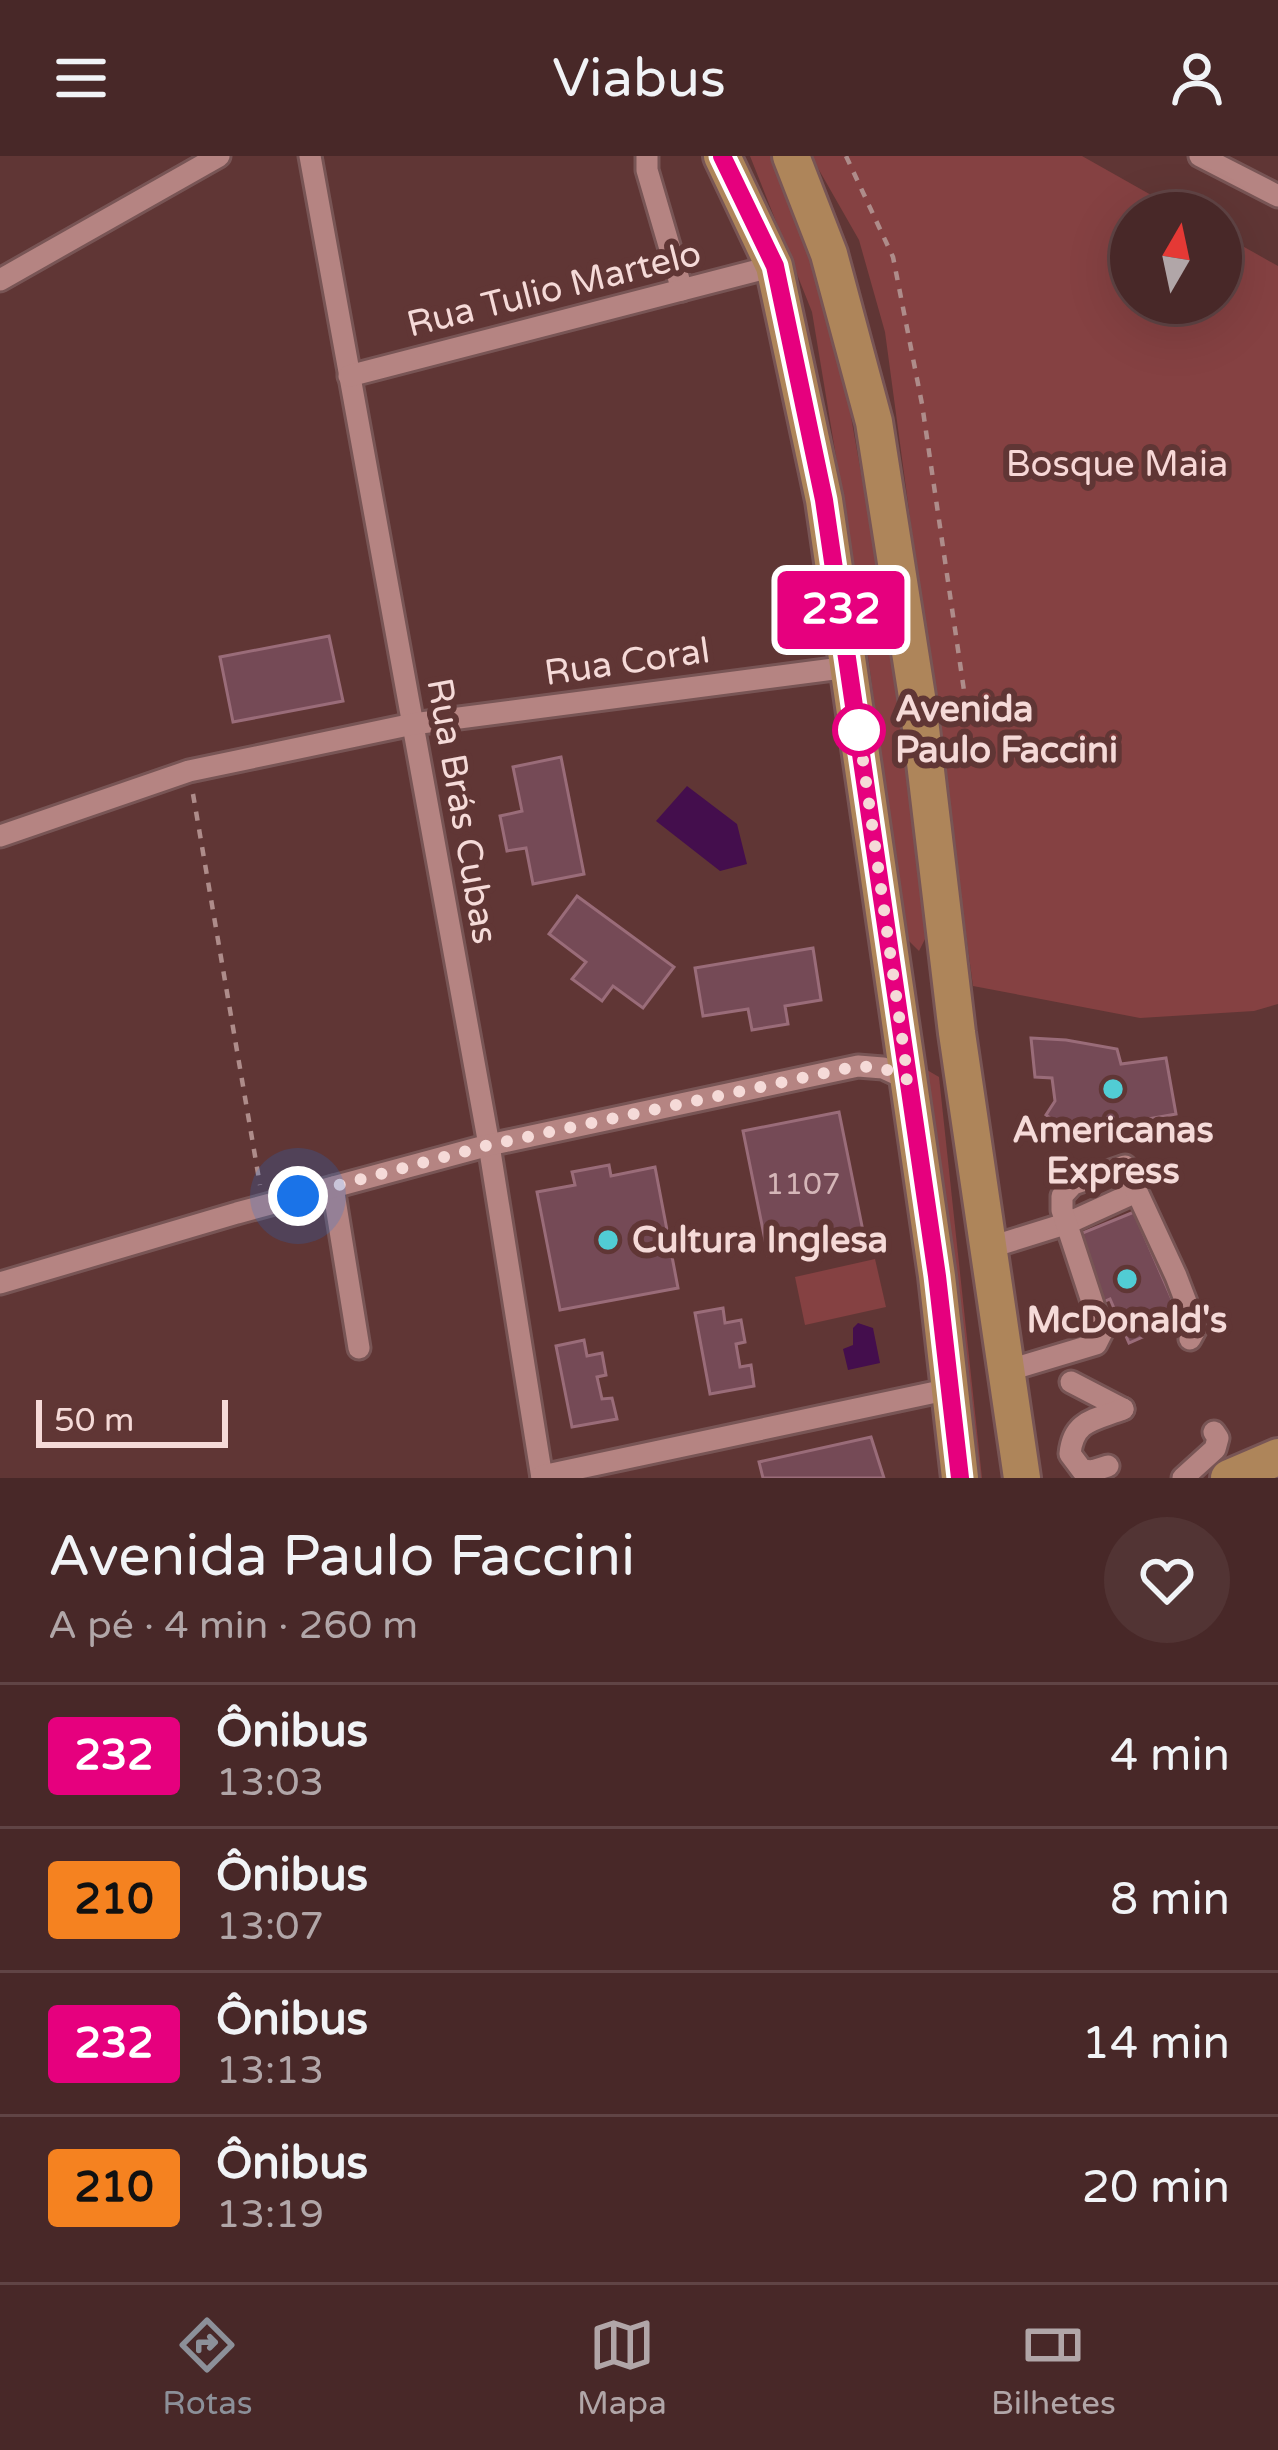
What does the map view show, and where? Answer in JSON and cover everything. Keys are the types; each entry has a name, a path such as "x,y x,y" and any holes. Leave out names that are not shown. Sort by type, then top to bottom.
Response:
{"main road":[{"path":"722,156 775,266 824,500 937,1276 960,1478"},
{"path":"791,156 829,254 874,422 918,703 957,1033 1022,1475"},
{"path":"903,1040 915,1049 940,1051 957,1033"},
{"path":"1229,1478 1278,1457"}],"street":[{"path":"2,273 219,156"},
{"name":"Rua Brás Cubas","path":"310,156 489,1145 542,1477"},
{"path":"647,156 682,290"},
{"path":"1200,156 1278,196"},
{"name":"Rua Tulio Martelo","path":"349,376 775,266"},
{"name":"Rua Coral","path":"0,836 189,771 413,724 849,667"},
{"path":"0,1282 489,1145 858,1066 883,1068 908,1080"},
{"path":"1006,1371 1096,1344 1102,1332 1062,1210 1062,1196 1073,1184 1125,1166 1196,1328 1190,1340"},
{"path":"332,1187 358,1348"},
{"path":"988,1248 1068,1223 1136,1192"},
{"path":"1071,1382 1123,1409 1079,1426 1071,1439 1070,1454 1082,1470 1108,1466"},
{"path":"542,1477 950,1389"},
{"path":"1183,1478 1215,1449 1218,1438 1214,1432"}],"path":[{"path":"846,156 893,257 922,404 967,712"},
{"path":"189,771 264,1205"}],"green space":[{"path":"750,156 772,156 832,310 887,619 927,935 919,951 905,937 864,625 812,312"},
{"name":"Bosque Maia","path":"811,156 1082,156 1146,192 1110,192 1110,324 1242,324 1242,246 1278,266 1278,1004 1254,1011 1140,1018 973,986 885,332 859,240"},
{"path":"927,1070 939,1077 982,1478 962,1478 915,1080"},
{"path":"875,1259 886,1307 805,1325 795,1277"}],"shaded area":[{"path":"687,786 737,824 747,864 720,871 656,821"},
{"path":"858,1323 873,1328 880,1363 848,1370 843,1349 853,1345 853,1328"}],"building":[{"path":"329,636 343,701 233,722 220,657"},
{"path":"561,757 584,874 533,884 526,848 507,851 500,816 522,811 513,767"},
{"path":"577,896 674,967 643,1008 613,986 602,1001 572,979 586,962 549,934"},
{"path":"813,948 821,1000 785,1006 788,1024 752,1030 748,1009 703,1016 695,968"},
{"name":"Americanas Express","path":"1031,1038 1117,1049 1121,1064 1166,1058 1176,1114 1070,1133 1046,1115 1055,1101 1052,1078 1035,1077"},
{"path":"839,1112 864,1236 768,1255 743,1131"},
{"name":"Cultura Inglesa","path":"609,1165 611,1176 655,1167 678,1288 560,1310 537,1192 575,1185 572,1172"},
{"name":"McDonald's","path":"1134,1212 1181,1320 1129,1343 1110,1299 1101,1303 1082,1259 1089,1256 1080,1234"},
{"path":"723,1308 725,1323 741,1320 745,1342 736,1344 740,1367 751,1365 754,1386 710,1394 695,1313"},
{"path":"584,1340 587,1356 602,1353 606,1375 597,1377 602,1399 612,1398 617,1419 572,1427 556,1346"},
{"path":"871,1437 884,1478 763,1478 759,1462"}],"bus line":[{"name":"232","path":"722,156 775,266 824,500 937,1276 960,1478"}],"place":[{"name":"Avenida Paulo Faccini","path":"859,730"},
{"name":"Americanas Express","path":"1113,1089"},
{"name":"Cultura Inglesa","path":"608,1240"},
{"name":"McDonald's","path":"1127,1279"}],"route":[{"path":"298,1196 489,1145 858,1066 883,1068 908,1080 858,725 859,730"}]}
